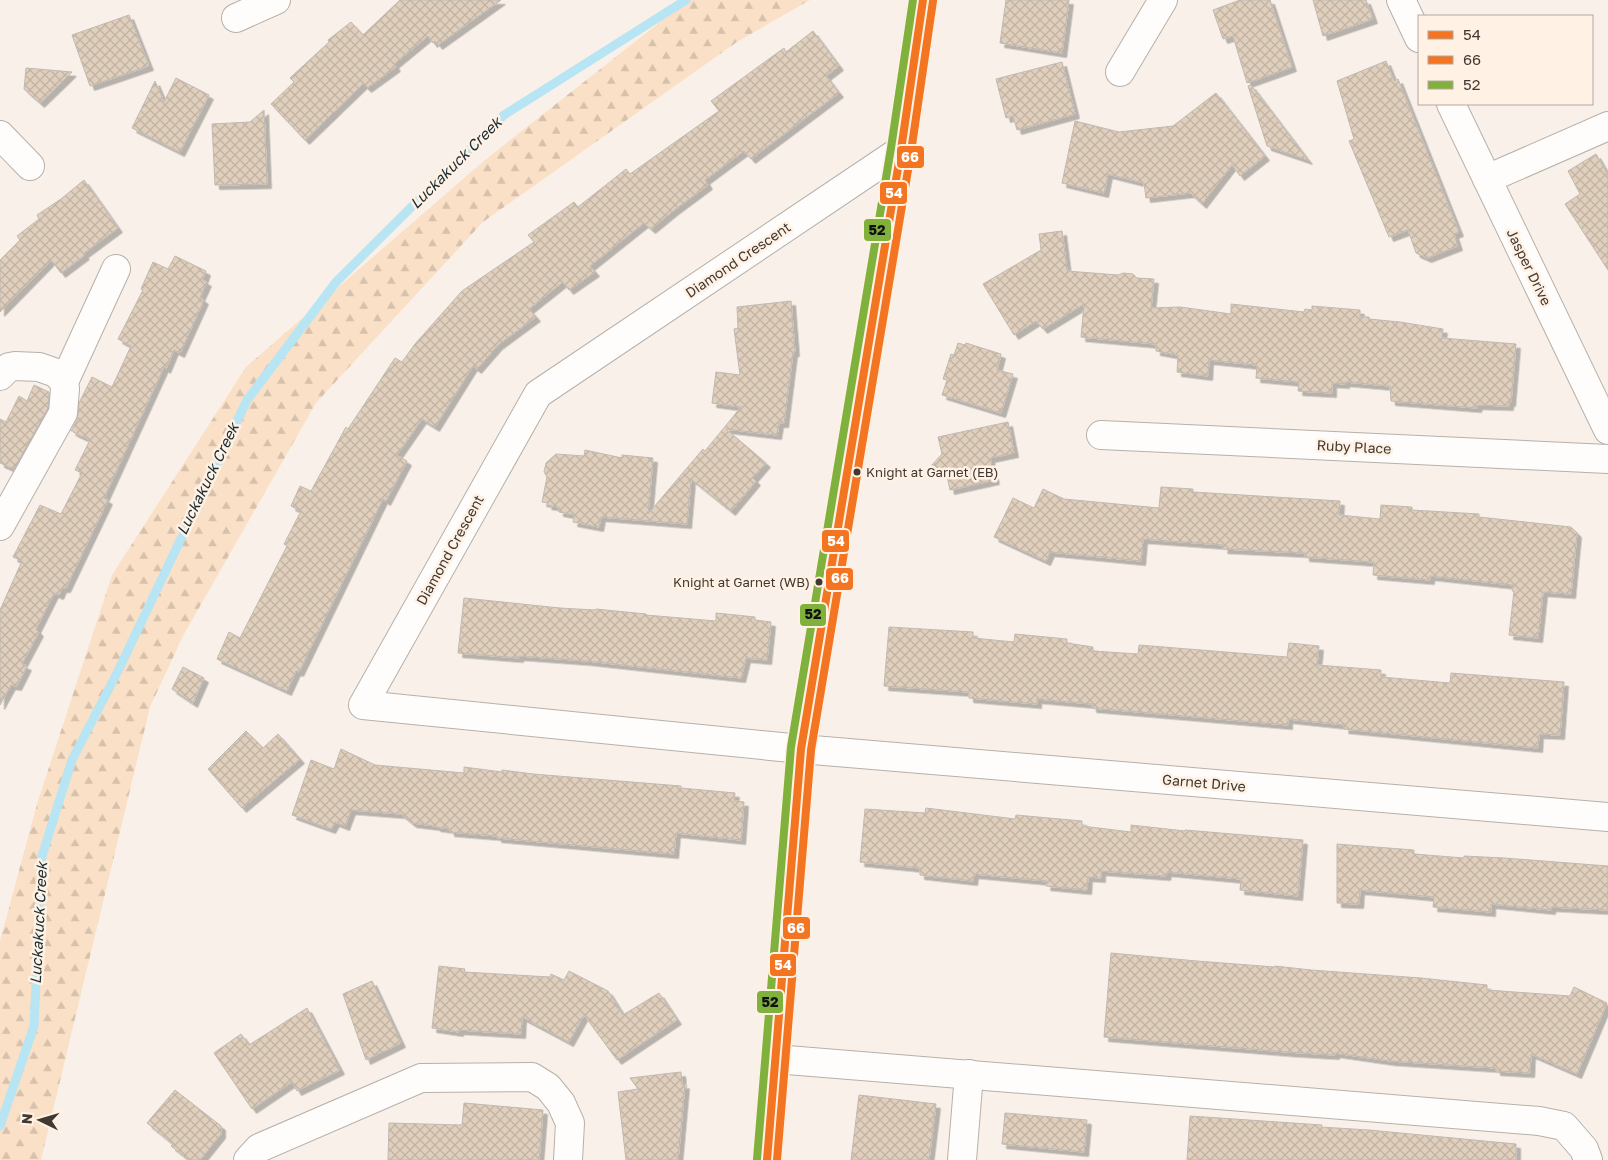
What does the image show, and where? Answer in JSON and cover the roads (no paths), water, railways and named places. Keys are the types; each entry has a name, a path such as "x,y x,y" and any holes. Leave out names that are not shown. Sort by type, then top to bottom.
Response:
{"street":[{"path":"236,18 276,0"},
{"path":"767,1160 800,749 901,150 923,0"},
{"path":"1120,72 1164,0"},
{"path":"1401,0 1418,36"},
{"name":"Jasper Drive","path":"1451,105 1608,430"},
{"path":"1487,179 1608,126"},
{"path":"0,135 30,166"},
{"name":"Diamond Crescent","path":"800,749 364,705 538,394 901,150"},
{"path":"0,526 63,413 64,382 116,269"},
{"path":"0,376 9,367 39,367 56,373 64,382"},
{"name":"Ruby Place","path":"1101,436 1608,459"},
{"name":"Garnet Drive","path":"800,749 1608,817"},
{"path":"775,1058 1539,1121 1564,1126 1584,1149 1588,1160"},
{"path":"962,1160 970,1074"},
{"path":"248,1160 259,1148 421,1078 532,1077 548,1088 561,1103 570,1123 568,1160"}],"waterway":[{"name":"Luckakuck Creek","path":"0,1126 34,1026 42,856 72,760 118,671 247,400 336,282 504,115 686,0"}],"place":[{"name":"Knight at Garnet (EB)","path":"857,472"},
{"name":"Knight at Garnet (WB)","path":"819,582"}]}
